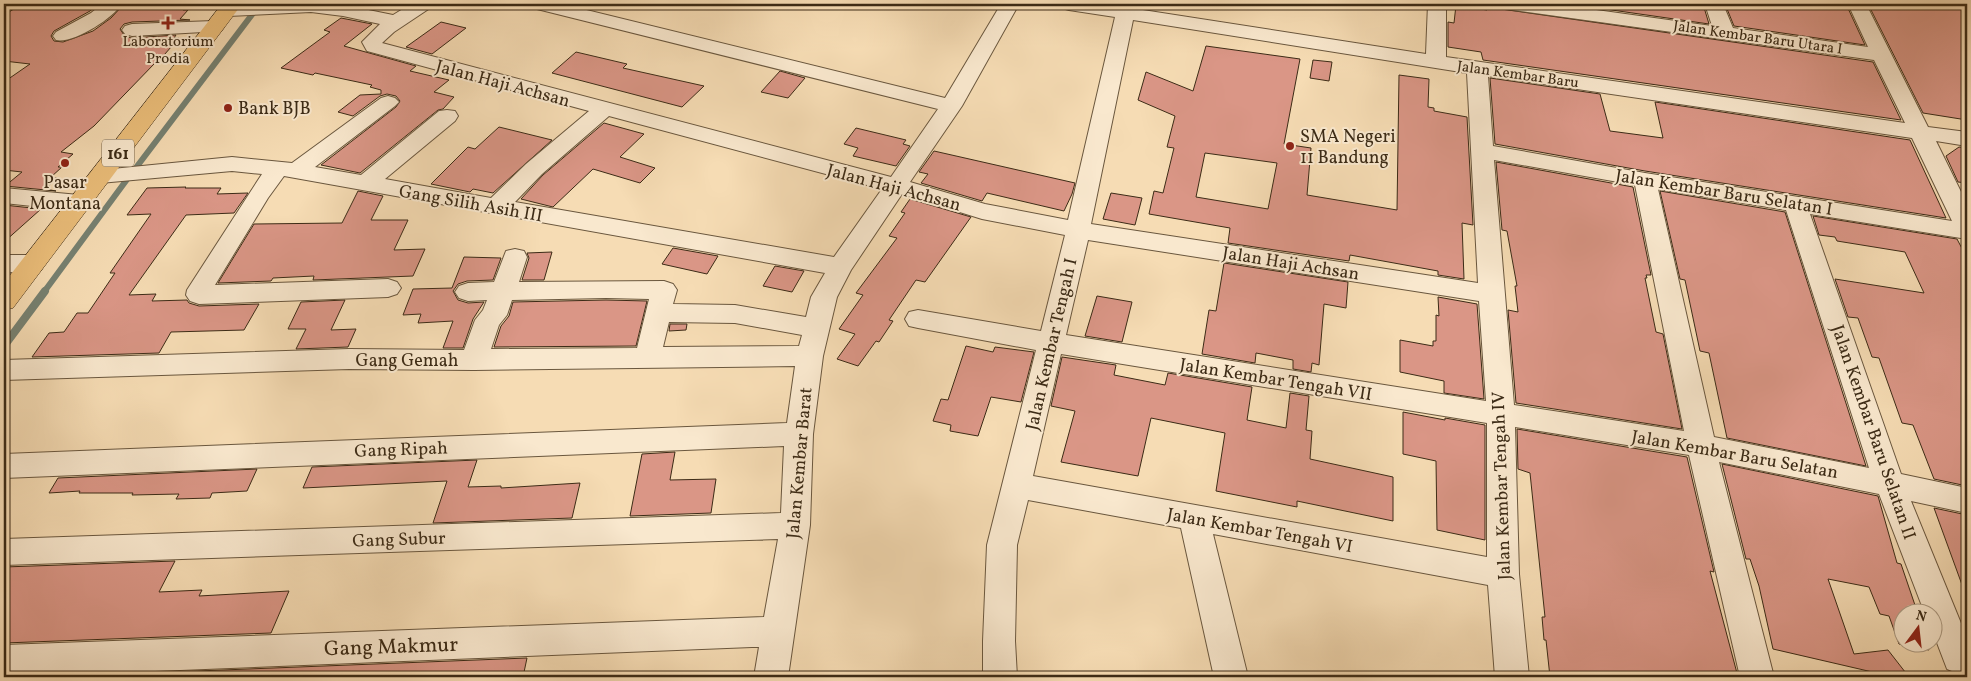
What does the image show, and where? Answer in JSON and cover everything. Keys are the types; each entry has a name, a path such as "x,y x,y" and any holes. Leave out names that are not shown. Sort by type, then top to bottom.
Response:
{"main road":[{"name":"161","path":"4,300 225,13"}],"street":[{"path":"63,36 98,17 113,4"},
{"name":"Jalan Haji Achsan","path":"423,4 372,42 374,47 896,186 982,211 1078,230 1491,294"},
{"path":"540,4 951,106"},
{"name":"Jalan Kembar Barat","path":"771,677 765,633 795,525 798,434 810,356 824,297 840,268 951,106 1010,4"},
{"name":"Jalan Kembar Baru","path":"1069,4 1436,62 1967,139"},
{"path":"1436,62 1437,4"},
{"name":"Jalan Kembar Baru Utara I","path":"1513,4 1581,8 1883,54"},
{"path":"1714,4 1724,31"},
{"path":"1857,4 1967,227"},
{"path":"132,30 225,13 311,6 343,10 397,22"},
{"name":"Jalan Kembar Tengah I","path":"1000,677 998,641 1002,545 1052,344 1125,14"},
{"name":"Jalan Kembar Tengah IV","path":"1477,68 1491,294 1501,415 1503,574 1512,677"},
{"path":"388,102 287,169 241,222 200,290 200,295 388,288"},
{"path":"496,207 534,169 604,109"},
{"path":"365,184 447,116"},
{"name":"Jalan Kembar Baru Selatan I","path":"1482,150 1646,180 1967,231"},
{"name":"Gang Silih Asih III","path":"100,176 232,164 287,169 840,268"},
{"path":"1646,180 1702,446 1757,677"},
{"path":"4,195 79,203"},
{"name":"Jalan Kembar Baru Selatan II","path":"1795,203 1889,483 1959,658"},
{"path":"474,360 488,320 494,315 515,256"},
{"path":"4,263 32,264"},
{"path":"468,292 606,289 664,290 648,357"},
{"path":"659,313 735,314 816,328"},
{"name":"Jalan Kembar Tengah VII","path":"918,318 1052,344 1501,415"},
{"name":"Gang Gemah","path":"4,370 349,359 474,360 810,356"},
{"name":"Jalan Kembar Baru Selatan","path":"1501,415 1702,446 1967,500"},
{"name":"Gang Ripah","path":"4,466 798,434"},
{"name":"Jalan Kembar Tengah VI","path":"1018,486 1503,574"},
{"path":"1194,518 1237,676"},
{"name":"Gang Subur","path":"4,552 795,525"},
{"name":"Gang Makmur","path":"4,661 765,633"}],"building":[{"path":"22,4 99,4 54,31 51,36 54,41 63,42 93,31 111,18 124,4 189,4 183,10 188,10 180,19 190,20 132,22 124,24 120,29 124,35 131,38 176,35 174,38 179,38 157,63 94,126 61,152 73,154 58,167 62,167 51,177 57,178 45,189 56,191 5,186 22,172 4,170 4,82 30,64 4,61 4,15"},
{"path":"1584,4 1703,4 1709,24 1584,6"},
{"path":"1725,4 1846,4 1865,45 1734,26"},
{"path":"1868,4 1967,4 1967,120 1923,113"},
{"path":"1456,5 1487,10 1487,7 1873,62 1901,120 1483,60 1481,52 1448,47 1448,22 1454,23"},
{"path":"341,18 372,24 344,46 416,66 410,71 449,80 434,92 454,97 443,109 438,110 360,173 321,165 396,107 400,101 396,96 387,94 380,96 353,116 338,112 360,95 381,94 381,90 370,87 372,85 281,68 330,32 324,30"},
{"path":"441,22 466,28 432,54 406,47"},
{"path":"1206,46 1300,59 1284,144 1311,148 1307,195 1397,210 1399,75 1429,79 1428,107 1434,108 1434,111 1467,117 1473,225 1462,223 1464,279 1438,275 1438,271 1350,255 1349,261 1228,243 1230,228 1149,214 1154,191 1163,193 1174,148 1167,147 1175,116 1138,100 1146,72 1193,91","holes":["1205,153 1277,163 1268,209 1196,197"]},
{"path":"576,52 627,64 623,68 704,86 682,107 552,73"},
{"path":"1313,60 1332,62 1329,81 1310,78"},
{"path":"780,71 805,78 788,98 761,92"},
{"path":"1490,78 1600,94 1610,131 1663,138 1655,102 1910,140 1946,218 1645,171 1495,144"},
{"path":"604,123 644,134 620,157 655,168 640,183 593,169 553,207 521,199 543,175"},
{"path":"499,127 552,140 493,193 473,189 470,192 431,184 468,147 475,149"},
{"path":"856,128 906,140 903,144 910,146 896,166 853,156 858,148 844,144"},
{"path":"1959,147 1967,148 1967,183 1958,182 1946,156"},
{"path":"934,151 1075,183 1064,211 987,193 982,201 921,183 928,174 919,172"},
{"path":"1496,162 1633,187 1651,275 1646,275 1647,278 1645,278 1656,332 1663,334 1682,429 1516,403 1508,310 1518,312 1515,286 1517,286 1507,231 1502,230"},
{"path":"147,188 221,188 217,194 248,193 234,213 186,215 129,295 156,294 152,301 187,300 189,303 199,306 259,304 244,330 171,332 159,353 32,357 49,333 64,332 77,313 88,313 115,273 110,273 151,214 127,215"},
{"path":"358,191 383,196 371,220 408,220 394,250 425,249 413,276 313,280 314,276 273,278 271,281 218,283 254,224 342,223"},
{"path":"1660,191 1785,212 1866,466 1727,438 1709,353 1700,351 1685,280 1680,279"},
{"path":"1111,193 1142,198 1135,225 1103,219"},
{"path":"910,199 971,217 925,282 916,280 889,320 893,321 879,342 876,341 858,366 837,359 855,334 839,329 863,295 856,293 897,238 889,236 905,213 901,212"},
{"path":"4,205 41,209 4,242"},
{"path":"1813,216 1957,239 1967,258 1967,486 1934,479 1913,425 1902,423 1879,358 1872,357 1858,318 1848,317 1835,279 1924,293 1905,252 1837,241 1835,237 1819,235"},
{"path":"673,248 718,256 707,274 662,264"},
{"path":"552,252 544,280 522,280 529,258 527,253"},
{"path":"464,257 501,258 493,280 467,281 458,284 453,291 458,300 468,303 484,302 473,319 463,348 443,348 453,321 418,323 421,314 403,315 413,289 452,288"},
{"path":"1224,263 1348,282 1346,308 1324,304 1319,365 1312,363 1311,372 1293,369 1293,360 1256,353 1255,363 1202,354 1209,310 1216,311"},
{"path":"775,266 804,271 792,292 763,286"},
{"path":"1097,296 1132,302 1122,342 1085,336"},
{"path":"1438,297 1477,304 1484,399 1444,393 1444,381 1400,372 1400,340 1433,346 1433,341 1436,341 1436,315 1439,316"},
{"path":"345,300 331,330 356,329 348,347 296,349 306,329 288,329 301,302"},
{"path":"647,301 636,346 494,347 501,326 509,316 513,302"},
{"path":"670,324 687,324 686,330 669,331"},
{"path":"966,346 993,352 995,347 1034,352 1021,402 991,397 978,436 950,431 951,425 933,421 941,399 948,400"},
{"path":"1062,357 1116,365 1114,375 1165,385 1168,373 1252,387 1247,420 1286,428 1290,393 1309,396 1306,430 1312,431 1310,459 1393,477 1393,521 1297,501 1297,507 1216,491 1225,433 1151,418 1138,476 1061,462 1075,411 1051,406"},
{"path":"1403,412 1485,425 1485,540 1437,530 1436,461 1403,454"},
{"path":"1517,429 1687,457 1714,572 1710,571 1738,677 1550,677 1546,640 1544,640 1542,617 1545,617 1530,473 1518,469"},
{"path":"675,452 670,480 716,479 711,513 630,516 642,454"},
{"path":"477,460 468,487 501,486 501,488 580,483 572,518 433,523 447,481 303,488 312,467"},
{"path":"1722,464 1878,496 1897,563 1901,564 1915,604 1894,604 1894,630 1889,616 1880,614 1869,587 1828,579 1854,654 1888,650 1909,677 1894,677 1773,649 1759,586 1750,559 1746,559"},
{"path":"257,469 247,491 212,493 210,498 176,499 179,494 132,495 133,493 79,493 80,491 49,493 58,478"},
{"path":"1934,508 1967,515 1967,593 1965,593"},
{"path":"175,561 159,592 202,590 199,596 289,591 271,633 4,643 4,567"},
{"path":"527,658 523,677 45,677"}],"waterway":[{"path":"135,169 254,12"},
{"path":"44,292 128,178"},
{"path":"4,346 45,291"}],"place":[{"name":"Laboratorium Prodia","path":"168,23"},
{"name":"Bank BJB","path":"228,108"},
{"name":"SMA Negeri 11 Bandung","path":"1290,146"},
{"name":"Pasar Montana","path":"65,163"}]}
